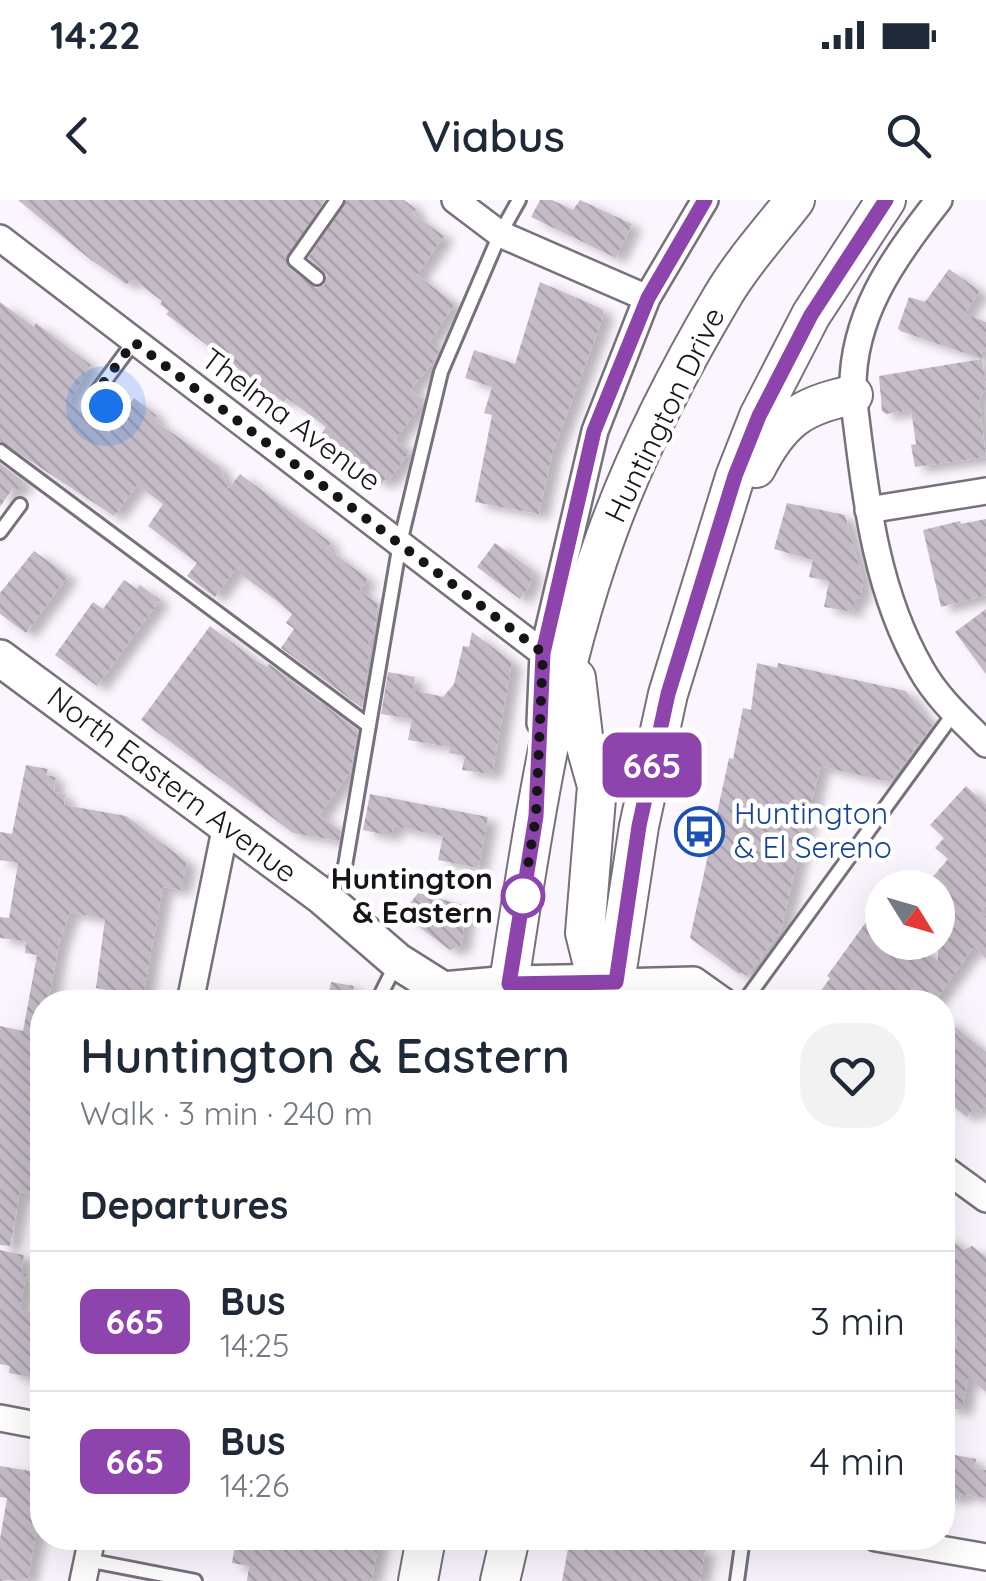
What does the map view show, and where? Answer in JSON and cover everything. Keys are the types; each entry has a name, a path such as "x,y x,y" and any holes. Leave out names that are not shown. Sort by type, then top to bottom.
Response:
{"main road":[{"name":"Huntington Drive","path":"513,990 558,650 658,414 724,294 794,200"},
{"path":"614,990 639,826 668,694 735,476 759,416 811,315 886,200"},
{"path":"711,554 768,446 784,427 797,413 818,402 852,395"},
{"path":"558,650 597,786 585,933 593,965 612,990"},
{"name":"North Eastern Avenue","path":"0,658 323,897 397,961 443,990"},
{"path":"418,1581 424,1550"},
{"path":"500,1581 507,1550"}],"street":[{"path":"455,200 500,234 648,298"},
{"path":"558,650 594,431 648,298 705,200"},
{"path":"939,200 899,254 862,319 852,368 852,395 878,565 904,633 921,670 954,713 986,744"},
{"name":"Thelma Avenue","path":"0,238 400,543 558,650"},
{"path":"868,510 986,491"},
{"path":"192,990 226,825"},
{"path":"627,990 694,980 708,990"},
{"path":"955,1176 986,1199"},
{"path":"0,1418 30,1424"},
{"path":"949,1550 986,1556"}],"lane":[{"path":"318,278 295,260 337,200"},
{"path":"323,897 345,866 400,543 440,372 500,234 519,200"},
{"path":"106,406 92,398 134,342"},
{"path":"0,451 369,726"},
{"path":"0,532 20,505"},
{"path":"753,990 954,713"},
{"path":"383,990 397,961"},
{"path":"736,1581 742,1550"},
{"path":"87,1560 155,1577 195,1581"}],"building":[{"path":"18,200 325,200 285,260 289,268 316,288 324,285 327,275 308,258 347,200 404,200 416,209 413,214 444,236 417,275 455,304 429,342 439,351 436,359 410,390 424,400 395,440 410,451 382,484 357,465 360,461 322,433 326,427 287,398 284,402 269,392 166,314 169,311 160,304 162,301 134,280 126,284 91,260"},
{"path":"540,200 552,200 573,210 580,200 632,224 616,258 531,217"},
{"path":"949,269 980,291 964,314 986,322 986,352 981,350 986,388 979,400 986,457 915,467 911,410 886,414 882,411 879,376 982,359 898,328 909,297 925,302"},
{"path":"540,282 598,307 603,310 603,317 552,454 539,514 475,502 492,415 484,413 492,387 465,378 474,350 515,364"},
{"path":"0,302 34,327 36,323 91,365 69,402 109,433 134,398 157,416 154,420 220,467 228,489 240,474 331,543 327,548 368,579 359,591 378,603 374,634 367,645 371,650 362,708 281,648 294,629 286,623 292,614 277,601 235,570 215,597 187,576 197,563 148,526 163,504 137,485 114,516 0,441"},
{"path":"0,463 24,482 17,492 13,488 0,507"},
{"path":"787,503 845,515 863,581 853,612 824,607 829,581 809,577 813,560 774,549"},
{"path":"986,519 986,595 941,607 923,530"},
{"path":"495,543 532,570 530,585 520,599 477,567"},
{"path":"34,551 68,576 26,633 0,614 0,593"},
{"path":"124,580 137,589 140,585 160,600 97,686 55,655 93,602 103,609"},
{"path":"986,609 986,674 955,632"},
{"path":"210,626 358,730 350,772 319,815 341,831 339,841 293,833 141,720"},
{"path":"472,632 512,662 492,774 462,770 465,756 449,753 450,747 408,740 412,719 381,714 388,672 415,677 413,690 443,697 454,684 463,646 469,647"},
{"path":"757,663 777,668 778,663 906,691 932,726 890,782 820,766 781,930 747,976 690,938 729,758 733,759 743,708 751,710"},
{"path":"26,765 48,769 46,775 55,777 54,792 65,794 64,805 126,816 187,862 181,890 163,887 144,990 96,988 105,919 70,912 50,990 31,990 37,955 25,953 26,941 0,938 0,917 9,918 18,863 0,860 0,832 12,834"},
{"path":"966,786 986,804 986,905 980,913 986,916 986,958 973,948 943,990 822,990 830,978 827,976 865,923 865,960 955,960 955,870 939,870 948,859 935,848 944,838 930,825"},
{"path":"370,794 488,817 478,868 438,860 443,836 393,826 391,836 363,830"},
{"path":"418,893 467,906 461,946 450,950 402,914"},
{"path":"331,982 354,986 353,990 329,990"},
{"path":"30,993 30,1194 20,1192 10,1246 0,1245 0,1026 23,1031"},
{"path":"955,1027 986,1052 986,1105 978,1115 972,1110 967,1117 955,1108"},
{"path":"955,1243 964,1250 972,1246 986,1257 986,1392 968,1378 962,1410 955,1409 959,1326 955,1331"},
{"path":"0,1250 24,1255 21,1274 26,1274 20,1310 30,1312 30,1377 9,1373 10,1366 0,1364"},
{"path":"955,1455 976,1459 975,1468 986,1470 986,1498 960,1494 959,1499 955,1498"},
{"path":"0,1466 30,1471 33,1550 28,1579 0,1581 0,1539 7,1498 0,1497"},
{"path":"234,1550 377,1550 371,1581 247,1581 249,1566 232,1563"},
{"path":"568,1550 705,1550 700,1581 562,1581"}],"bus line":[{"name":"665","path":"705,200 648,298 594,431 543,653 536,816 509,984 616,982 639,826 668,694 735,476 759,416 811,315 886,200"}],"place":[{"name":"Huntington & El Sereno","path":"699,831"},
{"name":"Huntington & Eastern","path":"523,896"}],"route":[{"path":"106,406 92,398 134,342 543,653 536,816 523,896"}]}
